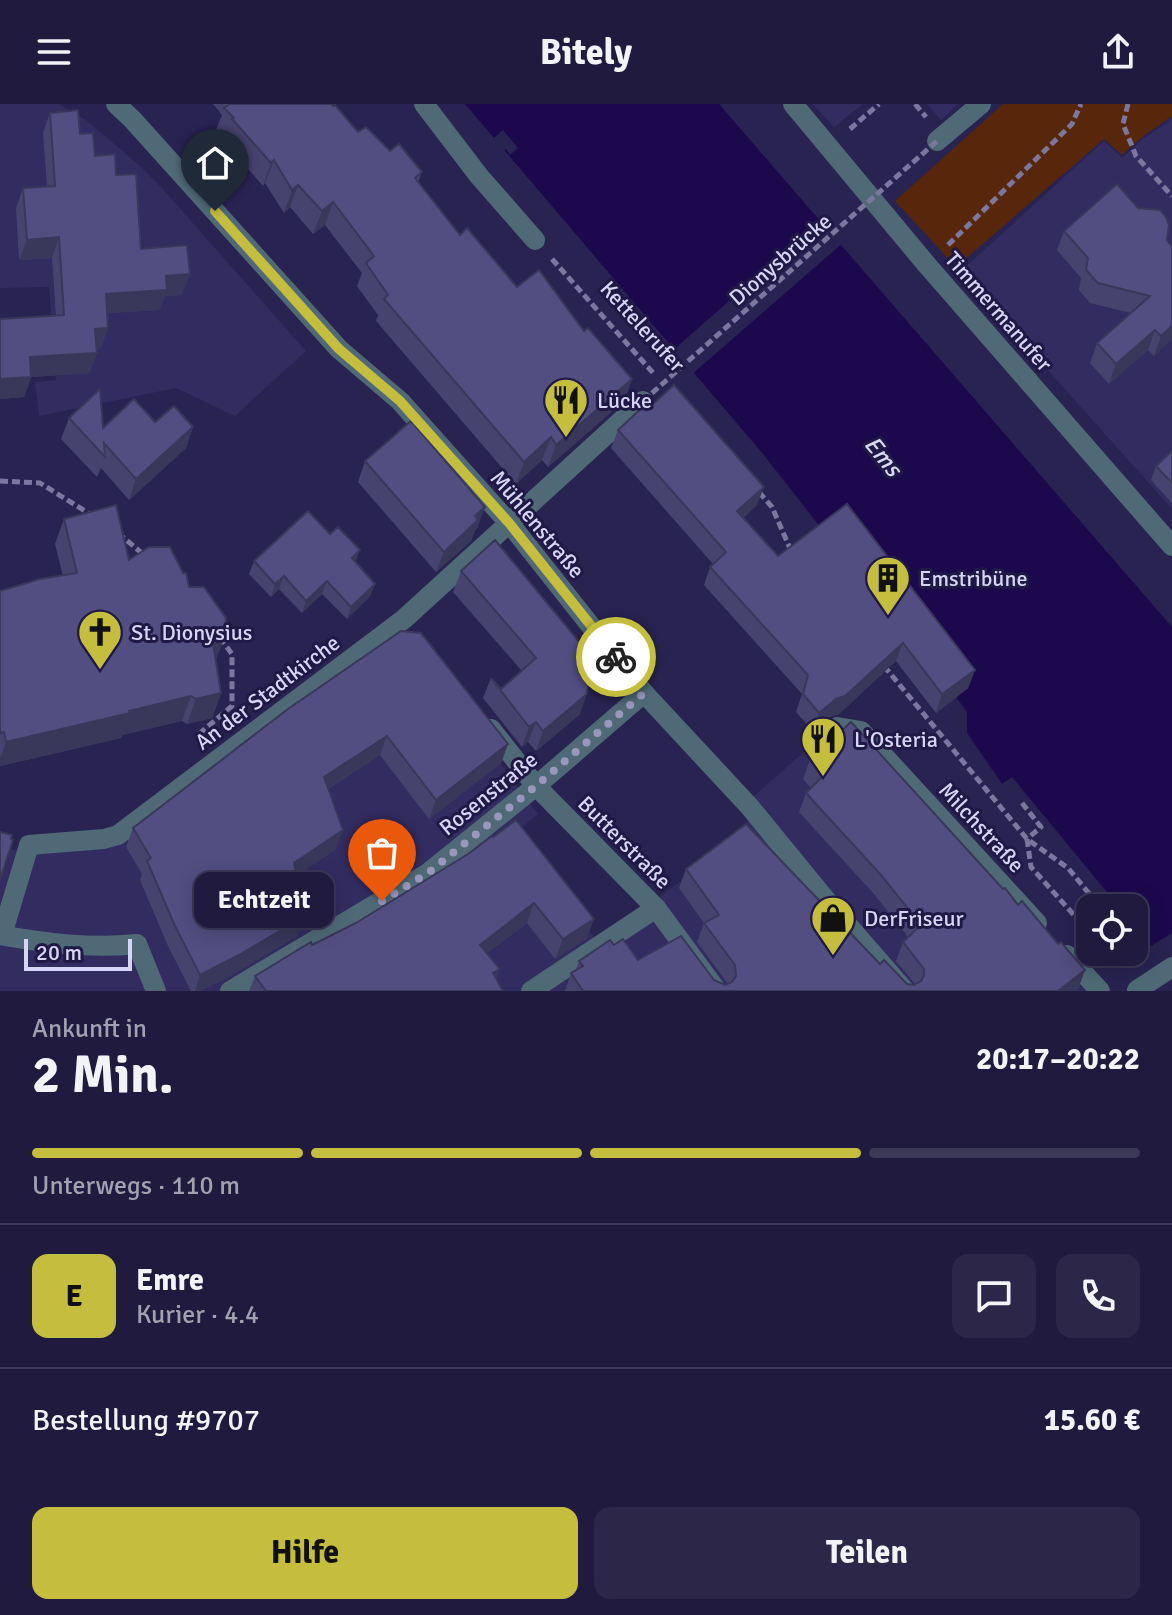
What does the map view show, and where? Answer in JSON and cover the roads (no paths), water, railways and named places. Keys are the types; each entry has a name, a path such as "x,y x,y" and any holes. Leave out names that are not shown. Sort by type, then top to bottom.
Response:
{"street":[{"path":"424,104 479,176 535,240"},
{"name":"Timmermanufer","path":"793,104 927,265 1172,546"},
{"path":"940,138 981,104"},
{"name":"Mühlenstraße","path":"118,105 339,349 400,401 510,524 644,693 749,806 905,991"},
{"name":"An der Stadtkirche","path":"1,935 29,845 104,839 118,835 409,625 639,396"},
{"name":"Rosenstraße","path":"230,991 428,873 644,693"},
{"name":"Butterstraße","path":"479,714 536,786 656,908 717,991"},
{"name":"Milchstraße","path":"820,742 837,727 861,731 1100,991"},
{"path":"531,991 656,908"},
{"path":"1,935 76,946 137,944 156,991"},
{"path":"1136,990 1172,967"}],"water":[{"name":"Ems","path":"465,104 719,104 1172,627 1172,971 1148,942 1148,894 1108,894 1012,777 1002,784 967,733 967,712 956,697 968,688 825,533 763,454"}],"place":[{"name":"Lücke","path":"566,439"},
{"name":"Emstribüne","path":"888,617"},
{"name":"St. Dionysius","path":"100,671"},
{"name":"L'Osteria","path":"823,778"},
{"name":"Echtzeit","path":"382,901"},
{"name":"DerFriseur","path":"833,957"}]}
